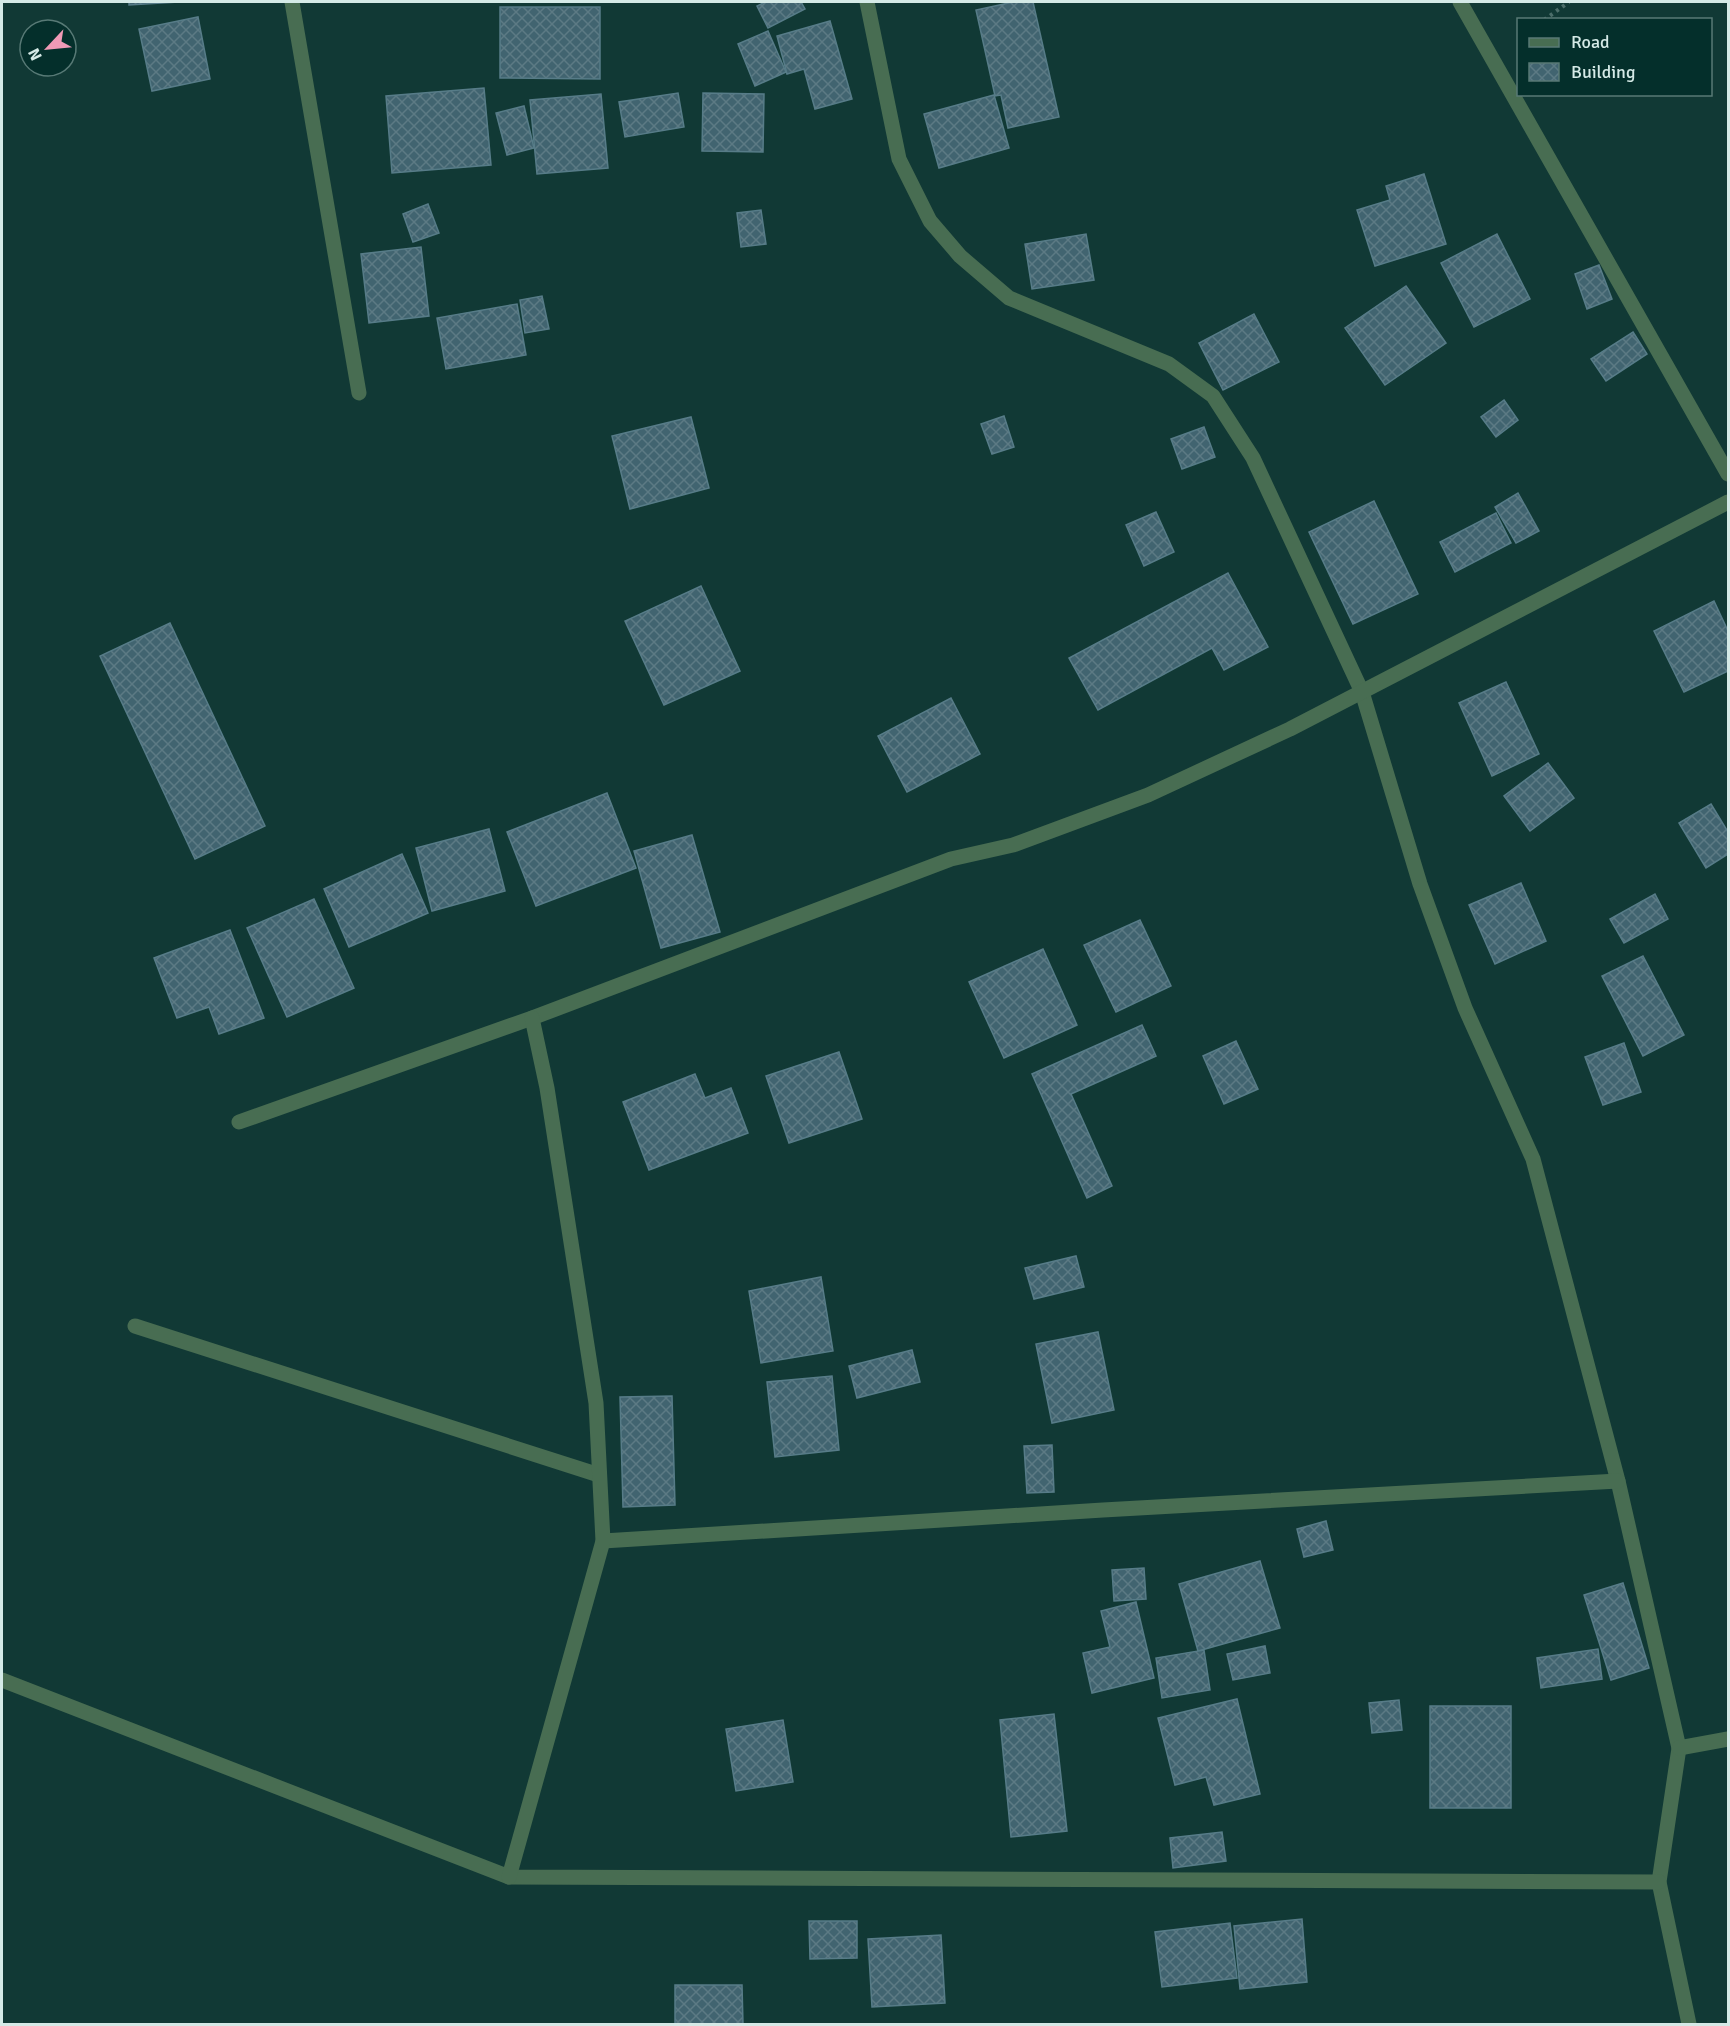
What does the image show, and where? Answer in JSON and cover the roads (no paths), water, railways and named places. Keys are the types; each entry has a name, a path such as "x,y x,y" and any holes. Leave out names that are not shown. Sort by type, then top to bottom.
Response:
{"street":[{"path":"292,2 359,393"},
{"path":"867,2 899,159 930,221 960,256 1009,298 1170,364 1213,396 1253,458 1362,692 1420,884 1465,1008 1533,1159 1618,1481 1679,1748 1659,1882 1689,2025"},
{"path":"1460,2 1728,474"},
{"path":"239,1122 532,1018 951,859 1013,845 1148,795 1290,729 1728,502"},
{"path":"509,1877 603,1541 596,1403 547,1088 532,1018"},
{"path":"135,1326 599,1475"},
{"path":"603,1541 1618,1481"},
{"path":"2,1680 509,1877 1659,1882"},
{"path":"1679,1748 1728,1739"}]}
